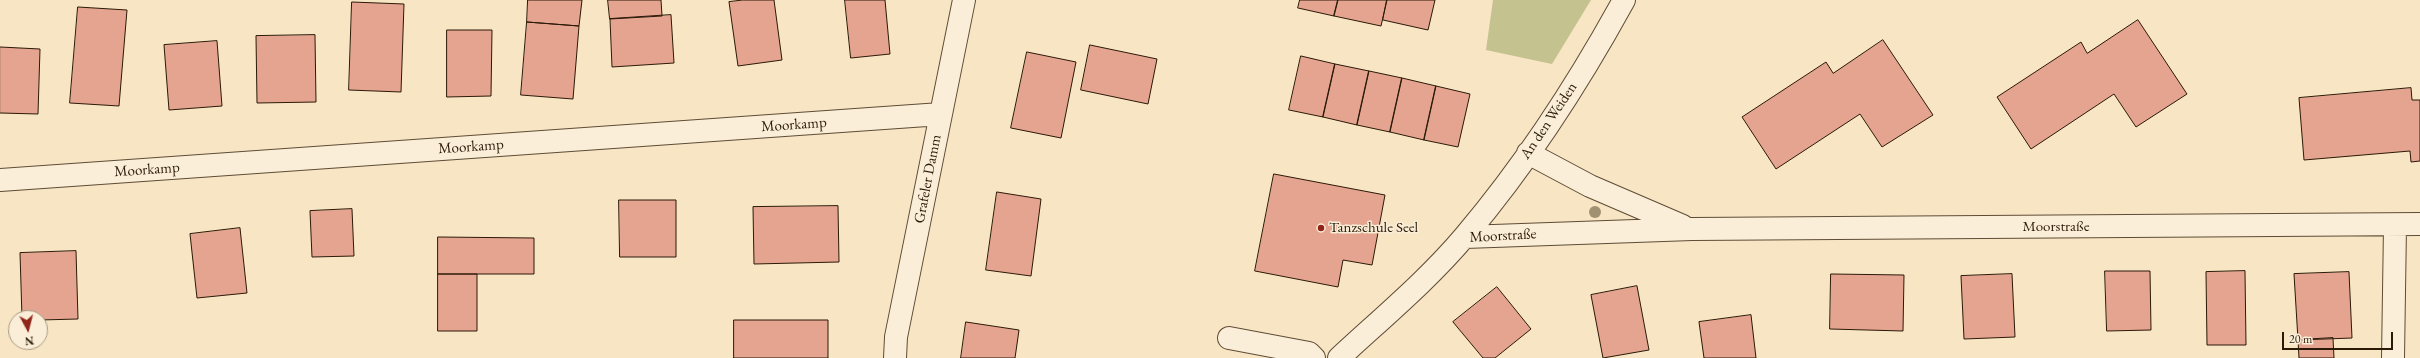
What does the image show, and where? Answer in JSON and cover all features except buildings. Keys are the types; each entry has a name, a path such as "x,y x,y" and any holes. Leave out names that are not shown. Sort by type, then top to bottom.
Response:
{"street":[{"name":"Grafeler Damm","path":"895,358 896,338 964,0"},
{"name":"An den Weiden","path":"1465,237 1528,153 1602,40 1624,0"},
{"name":"Moorkamp","path":"0,180 941,114"},
{"name":"Moorstraße","path":"1528,153 1590,186 1692,229"},
{"name":"Moorstraße","path":"1338,358 1410,292 1465,237 1692,229 2395,226 2420,224"},
{"path":"2393,358 2395,226"},
{"path":"1229,338 1309,353 1314,358"}],"shaded area":[{"path":"1493,0 1591,0 1552,64 1486,50"}],"place":[{"name":"Tanzschule Seel","path":"1321,228"}]}
